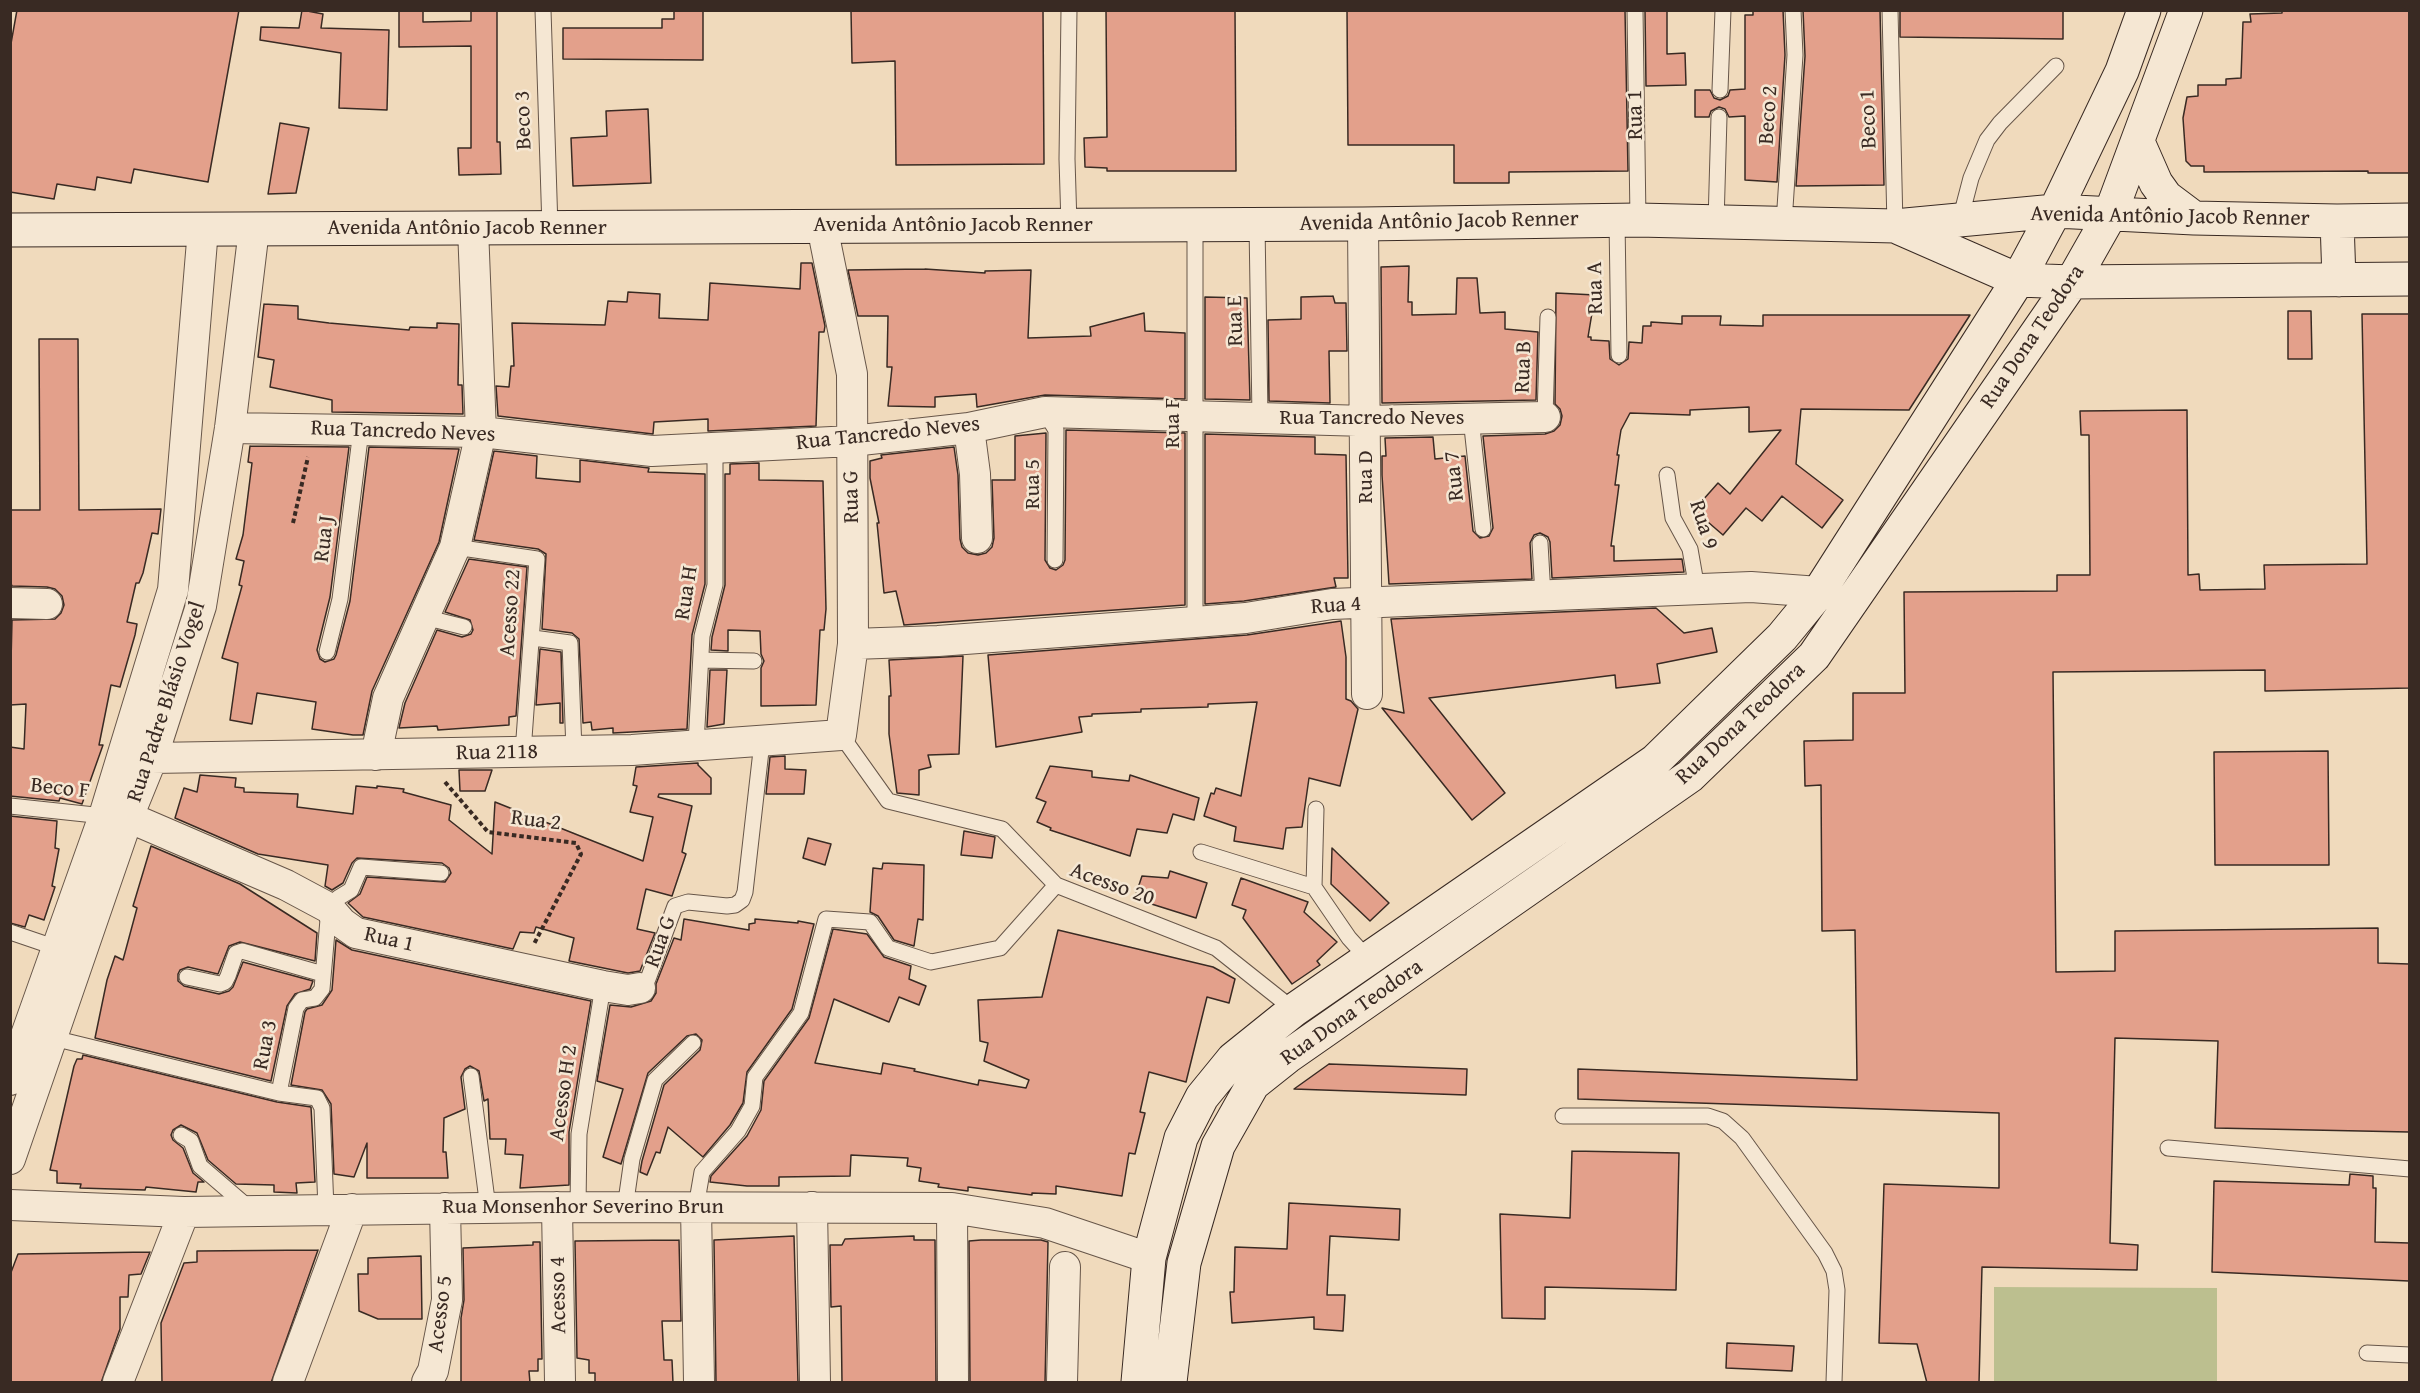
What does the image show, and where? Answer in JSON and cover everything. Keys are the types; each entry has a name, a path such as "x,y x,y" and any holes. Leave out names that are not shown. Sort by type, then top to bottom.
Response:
{"main road":[{"name":"Rua Dona Teodora","path":"1138,1383 1149,1258 1181,1138 1202,1097 1233,1059 1294,1010 1655,761 1782,637 1819,592 2018,280 2055,211 2121,71 2144,10"},
{"name":"Rua Dona Teodora","path":"1170,1383 1184,1263 1218,1146 1253,1084 1287,1057 1690,776 1798,672 1821,646 2072,282 2110,215 2186,10"},
{"path":"2138,142 2156,183 2166,197 2194,218"},
{"name":"Avenida Antônio Jacob Renner","path":"10,230 1363,224 1628,220 1895,226 2055,211 2194,218 2409,220"},
{"path":"2337,221 2339,280"},
{"name":"Avenida Antônio Jacob Renner","path":"1895,226 2018,280 2072,282 2409,279"}],"street":[{"name":"Rua D","path":"1363,224 1367,694"},
{"name":"Rua G","path":"822,226 852,374 853,644 841,735"},
{"path":"376,755 388,698 455,547 481,432 473,228"},
{"name":"Rua Padre Blásio Vogel","path":"10,1159 53,1038 116,817 173,590 203,229"},
{"name":"Rua Padre Blásio Vogel","path":"10,1080 57,948 116,817 152,758 201,606 230,428 254,229"},
{"name":"Rua Tancredo Neves","path":"230,428 481,432 651,451 852,441 969,428 1045,412 1366,421 1545,417"},
{"path":"969,428 975,474 977,538"},
{"name":"Rua 4","path":"853,644 938,641 1246,618 1332,604 1751,587 1819,592"},
{"path":"10,603 47,604"},
{"name":"Rua 2118","path":"152,758 632,750 841,735"},
{"name":"Rua 1","path":"116,817 286,885 329,908 342,923 356,933 603,986 628,990 640,988"},
{"name":"Rua Monsenhor Severino Brun","path":"10,1205 184,1212 567,1207 952,1208 1045,1222 1149,1258"},
{"name":"Acesso 4","path":"560,1383 567,1207"},
{"path":"696,1207 699,1383"},
{"path":"812,1207 815,1383"},
{"name":"Acesso 5","path":"427,1383 433,1371 447,1300 445,1208"},
{"path":"952,1208 953,1383"},
{"path":"288,1383 339,1209"},
{"path":"118,1383 184,1212"},
{"path":"1062,1383 1065,1267"}],"lane":[{"name":"Beco 3","path":"543,10 550,228"},
{"path":"1069,10 1067,159 1069,225"},
{"name":"Rua 1","path":"1628,220 1635,10"},
{"path":"1720,90 1723,10"},
{"name":"Beco 2","path":"1784,223 1795,56 1793,10"},
{"name":"Beco 1","path":"1890,10 1895,226"},
{"path":"1960,220 1971,178 1987,140 2000,123 2056,66"},
{"path":"1716,222 1719,117"},
{"name":"Rua A","path":"1619,355 1628,220"},
{"name":"Rua F","path":"1195,224 1195,622"},
{"name":"Rua E","path":"1257,224 1260,418"},
{"name":"Rua B","path":"1545,417 1548,317"},
{"name":"Rua 5","path":"1045,412 1056,430 1055,560"},
{"name":"Rua 7","path":"1471,418 1483,529"},
{"name":"Rua J","path":"327,652 340,599 362,430"},
{"name":"Rua H","path":"696,744 702,636 715,585 716,448"},
{"name":"Rua 9","path":"1667,475 1673,518 1690,549 1697,589"},
{"path":"1540,543 1543,596"},
{"name":"Acesso 22","path":"455,547 537,559 523,752"},
{"path":"424,617 464,627"},
{"path":"533,638 570,643 574,751"},
{"path":"701,660 754,661"},
{"path":"841,735 888,801 1002,829 1056,885"},
{"name":"Rua G","path":"640,988 648,980 675,906 688,902 727,906 735,905 742,900 745,892 762,742"},
{"name":"Beco F","path":"10,806 116,817"},
{"path":"1316,809 1314,887 1349,938 1368,959"},
{"path":"1201,852 1314,887"},
{"path":"329,908 351,890 361,867 441,873"},
{"name":"Acesso 20","path":"696,1207 702,1172 738,1131 752,1106 754,1077 801,1013 826,919 870,922 888,948 931,962 1000,948 1056,885 1216,948 1294,1010"},
{"name":"Rua 3","path":"329,908 319,994 315,998 302,1000 296,1008 279,1093 312,1097 321,1102 339,1209"},
{"path":"10,932 57,948"},
{"path":"187,977 220,984 228,976 236,953 242,951 323,974"},
{"name":"Acesso H 2","path":"567,1207 603,986"},
{"path":"53,1038 279,1093"},
{"path":"625,1208 632,1159 655,1080 693,1043"},
{"path":"471,1076 488,1208"},
{"path":"1563,1116 1708,1116 1723,1121 1742,1138 1825,1253 1834,1271 1837,1290 1833,1383"},
{"path":"181,1136 191,1141 200,1166 251,1210"},
{"path":"2168,1148 2409,1169"},
{"path":"2367,1353 2409,1355"}],"path":[{"path":"293,523 314,429"},
{"name":"Rua 2","path":"420,754 488,832 576,843 581,854 521,969"}],"green space":[{"path":"1994,1287 2217,1288 2217,1382 1994,1382"}],"building":[{"path":"17,10 239,10 208,182 134,169 131,183 97,177 95,190 57,184 54,199 10,192 10,49"},
{"path":"302,10 323,14 321,28 389,30 387,110 339,108 341,53 260,40 261,27 299,28"},
{"path":"399,10 423,10 423,22 471,21 471,10 497,10 497,142 500,142 501,174 459,175 458,148 471,148 471,46 399,47"},
{"path":"674,10 703,10 703,60 563,59 563,28 662,28 662,19 674,19"},
{"path":"851,10 1043,10 1044,164 896,165 895,61 852,63"},
{"path":"1106,10 1235,10 1236,171 1107,171 1107,168 1085,167 1084,138 1107,137"},
{"path":"1347,10 1625,10 1628,171 1509,172 1509,183 1454,183 1454,145 1348,145"},
{"path":"1645,10 1667,10 1667,54 1685,53 1686,85 1646,86"},
{"path":"1753,10 1783,10 1785,55 1777,182 1745,180 1745,116 1729,117 1725,109 1719,107 1711,111 1709,117 1695,117 1695,90 1710,90 1714,98 1720,100 1728,96 1730,90 1745,89 1745,15 1753,15"},
{"path":"1803,10 1880,10 1884,185 1796,186 1805,56"},
{"path":"1900,10 2063,10 2063,39 1900,37"},
{"path":"2282,10 2409,10 2409,173 2204,172 2204,166 2191,166 2186,161 2183,118 2187,97 2198,96 2198,85 2226,85 2226,79 2241,78 2243,22 2251,22 2250,14 2282,13"},
{"path":"648,109 651,183 573,186 571,138 607,136 606,111"},
{"path":"280,123 309,128 296,193 268,194"},
{"path":"801,263 812,263 825,326 824,332 819,332 816,426 708,431 708,419 654,422 653,434 498,416 496,386 509,387 511,366 514,366 512,323 605,325 608,301 627,302 628,292 660,294 659,318 708,320 710,283 800,289"},
{"path":"1409,266 1408,302 1412,302 1412,315 1456,314 1457,278 1477,278 1480,313 1505,312 1505,329 1538,332 1536,400 1382,403 1381,267"},
{"path":"925,269 985,273 985,271 1031,270 1028,338 1091,336 1090,327 1144,313 1145,331 1185,333 1185,399 1045,395 977,407 976,394 935,397 935,407 888,406 892,367 887,367 888,316 858,316 848,270"},
{"path":"1556,293 1595,295 1588,337 1591,337 1591,340 1609,341 1610,359 1619,365 1628,359 1629,342 1642,343 1643,326 1651,326 1651,322 1682,324 1682,316 1721,316 1720,325 1763,326 1763,315 1970,315 1909,410 1801,409 1796,464 1843,500 1822,528 1782,496 1762,521 1746,508 1723,535 1694,510 1718,483 1730,494 1781,430 1749,432 1749,407 1690,410 1690,415 1630,413 1621,430 1617,455 1619,455 1615,485 1619,485 1611,546 1614,546 1614,561 1682,559 1684,572 1552,578 1550,542 1548,537 1540,533 1534,535 1530,543 1532,579 1389,584 1382,475 1382,456 1386,456 1385,438 1433,437 1435,459 1465,456 1473,531 1480,538 1489,536 1493,528 1483,436 1545,434 1554,431 1560,425 1562,416 1555,404"},
{"path":"1333,296 1335,303 1346,303 1347,351 1329,351 1330,403 1269,401 1268,320 1301,319 1301,297"},
{"path":"1205,297 1247,298 1250,400 1205,399"},
{"path":"264,304 298,306 298,319 329,323 409,330 410,327 437,328 437,323 459,324 458,385 462,385 463,414 332,412 332,400 270,387 274,360 258,357"},
{"path":"2288,311 2311,311 2312,359 2288,359"},
{"path":"2362,314 2409,314 2409,688 2265,691 2265,670 2053,672 2056,972 2115,971 2115,931 2378,928 2378,963 2409,964 2409,1132 2215,1128 2218,1041 2115,1038 2110,1243 2138,1245 2137,1270 1982,1267 1979,1383 1927,1383 1917,1344 1879,1343 1884,1184 1999,1188 1999,1113 1578,1099 1578,1069 1857,1080 1855,930 1822,931 1821,785 1805,786 1804,741 1853,740 1853,693 1905,693 1904,592 2057,591 2057,575 2090,575 2089,435 2081,435 2080,411 2187,410 2188,575 2199,574 2200,590 2265,589 2264,565 2367,564"},
{"path":"39,339 78,339 79,510 161,509 158,534 152,533 143,573 139,583 136,583 127,622 137,624 135,635 120,687 111,685 99,745 103,745 82,804 60,798 59,801 10,796 10,747 24,749 26,704 10,705 12,620 55,619 61,613 64,605 62,596 55,589 12,586 10,581 10,510 40,510"},
{"path":"1066,430 1185,433 1185,605 904,625 896,591 884,593 877,523 879,523 870,478 870,461 882,458 881,455 954,447 958,475 960,539 962,547 968,553 978,555 986,553 992,547 994,538 992,480 1015,480 1015,436 1046,433 1045,560 1050,568 1056,570 1063,565 1065,560"},
{"path":"1205,434 1315,437 1315,454 1346,455 1348,578 1334,578 1336,587 1244,601 1205,604"},
{"path":"250,446 349,447 330,597 317,650 320,659 325,662 334,659 336,655 350,601 369,447 459,449 439,542 372,691 363,735 312,729 316,702 257,693 252,724 230,720 238,663 222,658 242,586 239,585 244,561 236,559 243,535 252,463 248,462"},
{"path":"494,451 537,456 536,478 580,482 580,460 649,468 648,472 705,474 705,584 692,635 687,729 613,733 613,728 592,730 591,722 583,723 579,639 572,633 542,629 546,554 538,549 474,540"},
{"path":"759,463 759,480 823,481 826,609 824,630 820,630 816,705 761,706 761,668 764,661 761,654 760,631 728,630 728,651 711,650 725,585 725,474 730,474 730,464"},
{"path":"469,559 527,567 516,716 509,717 509,725 438,730 437,726 399,728 405,703 437,630 462,637 471,634 473,630 470,620 445,612"},
{"path":"1656,608 1684,633 1712,628 1717,652 1657,664 1660,683 1616,688 1615,675 1429,698 1505,793 1472,820 1382,708 1404,713 1391,619"},
{"path":"1341,621 1346,657 1346,699 1358,709 1340,786 1309,778 1302,827 1286,828 1283,849 1234,841 1236,827 1204,816 1211,793 1214,794 1216,788 1241,796 1257,702 1092,714 1092,716 1079,717 1082,732 996,747 988,655 1247,635"},
{"path":"540,649 561,652 563,723 560,723 560,703 536,705"},
{"path":"963,656 959,754 928,755 931,767 919,770 919,795 897,793 889,734 889,696 891,696 889,660"},
{"path":"710,670 727,670 724,724 707,727"},
{"path":"2328,751 2329,865 2215,865 2214,752"},
{"path":"785,756 785,769 806,770 804,794 766,794 770,757"},
{"path":"698,763 711,778 711,794 659,794 658,797 692,806 682,852 686,854 672,896 646,889 637,929 655,933 640,971 628,973 569,961 574,938 536,927 534,933 520,932 513,949 363,917 348,903 360,894 367,877 445,882 451,873 449,868 442,863 357,858 352,863 343,883 332,890 325,886 328,865 258,854 175,818 184,788 197,792 200,775 236,778 235,787 244,788 244,792 298,794 297,807 353,814 356,786 377,788 377,786 404,789 403,792 451,805 449,820 492,854 495,802 643,861 653,817 630,812 637,786 633,785 636,767"},
{"path":"1050,766 1092,771 1092,777 1129,781 1130,775 1199,798 1194,820 1173,814 1167,833 1137,829 1130,856 1050,830 1051,828 1037,822 1046,802 1036,798"},
{"path":"459,770 492,770 485,791 460,791"},
{"path":"10,816 57,821 55,848 59,849 52,886 55,887 44,920 29,915 25,927 10,923"},
{"path":"964,831 995,837 992,858 961,855"},
{"path":"808,838 831,844 825,865 803,858"},
{"path":"151,846 240,884 317,933 315,961 240,942 229,946 218,974 188,967 180,970 178,974 178,981 184,986 219,994 233,987 243,962 313,981 310,989 295,994 287,1006 271,1081 95,1038 107,980 115,956 123,960 137,908 133,906"},
{"path":"1332,848 1389,903 1370,921 1331,884"},
{"path":"883,863 924,865 923,920 918,919 914,946 894,940 878,916 870,912 873,868 882,869"},
{"path":"1170,871 1207,883 1196,918 1142,901 1144,896 1136,894 1142,876 1168,878"},
{"path":"1241,878 1308,902 1304,912 1337,942 1317,961 1320,965 1292,984 1243,918 1246,910 1232,905"},
{"path":"684,919 749,930 749,924 755,923 755,919 814,924 792,1009 747,1072 743,1103 730,1125 703,1157 668,1127 660,1153 656,1152 647,1175 640,1172 642,1161 664,1085 700,1050 702,1040 696,1034 687,1036 648,1073 621,1164 603,1157 623,1089 597,1081 610,1005 631,1007 651,1001 656,993 656,984 674,938 681,940"},
{"path":"833,929 867,934 884,957 911,966 909,979 926,986 919,1005 899,997 889,1022 834,999 815,1063 881,1074 883,1063 978,1085 979,1080 1026,1088 1029,1080 984,1061 988,1043 980,1041 978,1000 1042,997 1058,930 1213,967 1235,979 1229,1003 1207,997 1186,1082 1149,1072 1140,1112 1145,1113 1135,1154 1129,1153 1122,1196 1056,1186 1056,1194 1032,1193 1032,1195 968,1187 968,1191 938,1187 939,1184 919,1181 921,1168 907,1166 908,1158 851,1155 850,1176 779,1177 779,1186 747,1186 710,1182 711,1176 747,1136 761,1110 764,1081 809,1018"},
{"path":"336,940 352,950 591,1001 569,1132 569,1185 520,1188 523,1155 505,1154 506,1139 490,1139 488,1099 484,1101 479,1071 470,1066 465,1069 461,1077 465,1109 444,1118 443,1152 446,1152 448,1178 367,1178 367,1143 354,1177 334,1174 331,1104 322,1090 291,1085 305,1012 307,1009 322,1005 332,990"},
{"path":"83,1055 277,1102 311,1107 315,1182 296,1183 297,1193 274,1192 274,1185 236,1184 208,1160 197,1133 181,1125 173,1130 171,1135 173,1140 183,1148 193,1173 204,1182 198,1182 196,1192 146,1187 145,1190 80,1188 81,1184 57,1183 57,1171 50,1170 74,1066 77,1059 82,1059"},
{"path":"1329,1064 1467,1069 1466,1095 1294,1089"},
{"path":"1572,1151 1679,1153 1676,1290 1545,1287 1545,1319 1502,1318 1500,1214 1570,1218"},
{"path":"2350,1174 2373,1176 2373,1188 2376,1188 2375,1242 2409,1243 2409,1281 2212,1272 2214,1181 2349,1185"},
{"path":"1289,1203 1400,1209 1399,1240 1330,1236 1327,1295 1345,1295 1343,1331 1314,1329 1314,1317 1232,1323 1230,1292 1234,1292 1235,1247 1287,1249"},
{"path":"794,1236 798,1383 716,1383 714,1240"},
{"path":"914,1236 914,1240 935,1240 936,1383 842,1383 841,1306 831,1307 830,1245 842,1245 845,1239"},
{"path":"679,1240 681,1321 662,1321 664,1360 672,1360 673,1383 595,1383 595,1373 589,1373 589,1360 577,1358 575,1241"},
{"path":"969,1241 1048,1242 1045,1383 970,1383"},
{"path":"533,1242 540,1242 542,1359 538,1359 538,1371 529,1371 530,1383 461,1383 463,1248 533,1245"},
{"path":"318,1250 271,1383 162,1383 161,1323 184,1263 197,1262 197,1251"},
{"path":"150,1252 141,1274 129,1275 128,1297 120,1297 120,1329 101,1383 10,1383 10,1275 18,1254"},
{"path":"421,1256 422,1319 378,1319 359,1311 358,1274 368,1274 368,1258"},
{"path":"1727,1343 1794,1346 1792,1371 1726,1368"}]}
